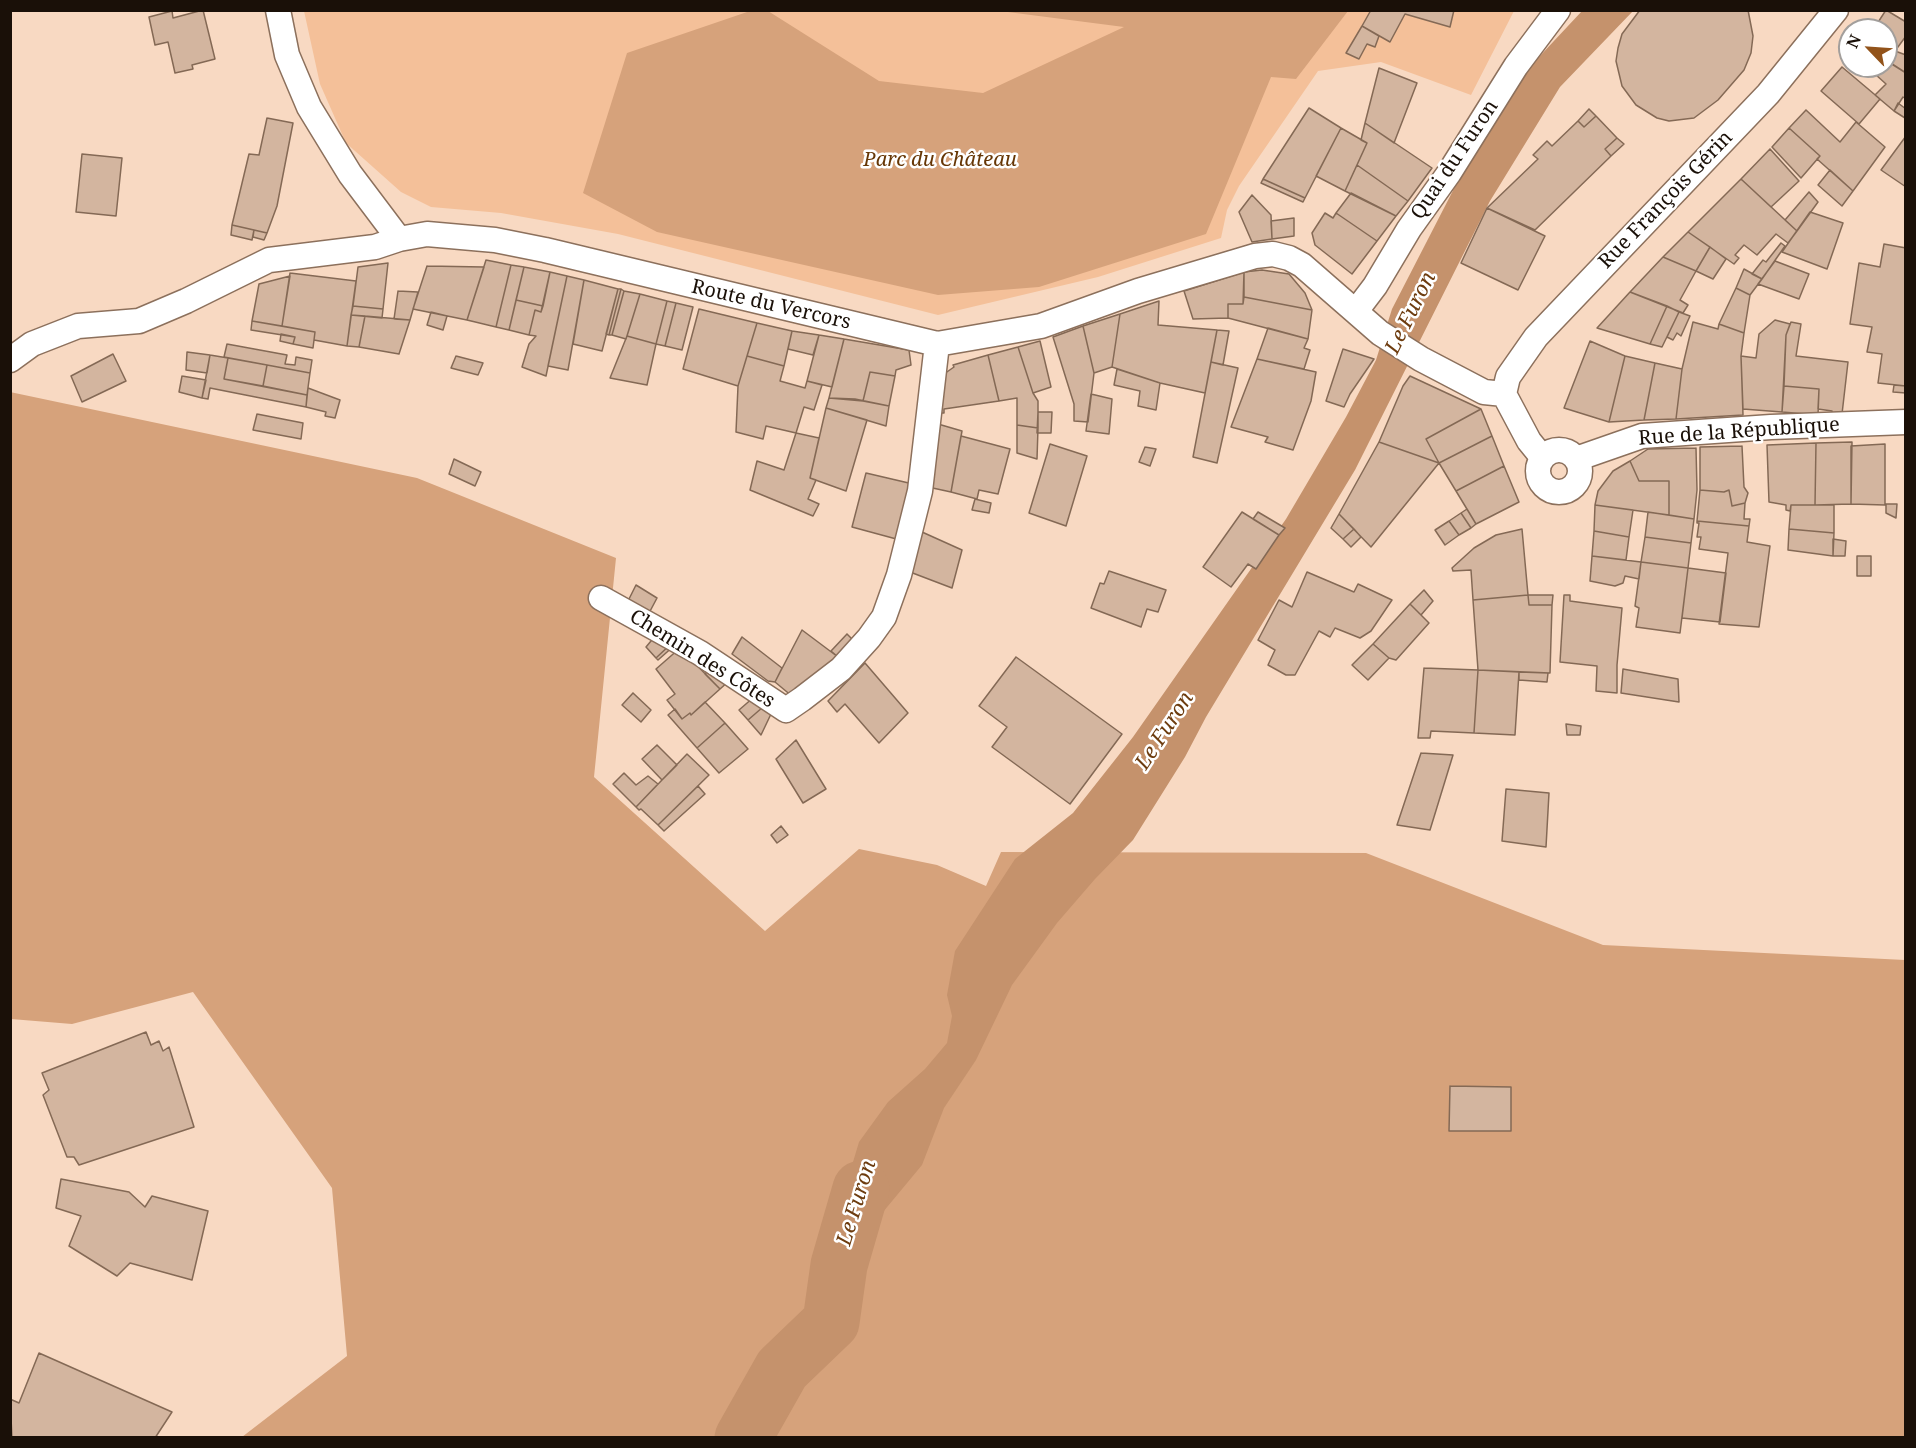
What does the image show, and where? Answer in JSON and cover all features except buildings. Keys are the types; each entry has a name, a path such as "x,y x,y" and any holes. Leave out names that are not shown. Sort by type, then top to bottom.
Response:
{"street":[{"path":"278,10 287,55 309,107 350,174 399,239"},
{"name":"Quai du Furon","path":"1356,311 1375,286 1409,229 1449,173 1516,66 1558,10"},
{"name":"Rue François Gérin","path":"1504,394 1508,377 1536,337 1768,94 1836,10"},
{"name":"Route du Vercors","path":"10,360 32,344 78,326 139,321 186,301 269,260 375,247 399,239 427,234 495,240 545,250 937,344 1041,326 1150,288 1255,256 1273,254 1289,258 1302,265 1380,333 1421,359 1484,392 1504,394"},
{"name":"Chemin des Côtes","path":"601,598 700,653 786,710 802,699 841,669 869,638 884,617 899,575 920,491 937,344"},
{"path":"1504,394 1529,441 1542,457"},
{"name":"Rue de la République","path":"1576,459 1642,436 1771,427 1905,422"},
{"path":"1560,449 1572,454 1580,471 1576,483 1567,490 1554,492 1548,490 1539,481 1537,468 1542,457 1547,452 1560,449"}],"green space":[{"name":"Parc du Château","path":"304,11 1514,11 1471,95 1381,62 1318,71 1239,186 1227,210 1221,238 1098,277 938,315 618,234 501,213 431,207 401,192 346,143 320,84"},
{"path":"750,11 768,11 879,81 983,93 1124,27 1000,11 1348,11 1296,79 1271,77 1206,234 1039,287 938,295 657,232 583,193 627,53"},
{"path":"10,392 417,478 616,558 594,777 765,931 859,849 937,865 986,886 1001,852 1366,853 1603,945 1905,960 1905,1437 242,1437 347,1356 332,1188 193,992 72,1024 11,1019"}],"water":[{"path":"1582,11 1633,11 1560,87 1490,201 1355,470 1206,717 1185,757 1133,840 1057,923 1012,985 976,1060 944,1108 922,1165 839,1265 841,1202 859,1142 888,1102 925,1069 947,1043 952,1016 947,995 955,951 1015,859 1073,813 1133,737 1286,519 1346,417 1376,360 1392,309 1461,175 1524,73"}],"waterway":[{"name":"Le Furon","path":"743,1438 782,1369 831,1322 839,1265 861,1189"}]}
